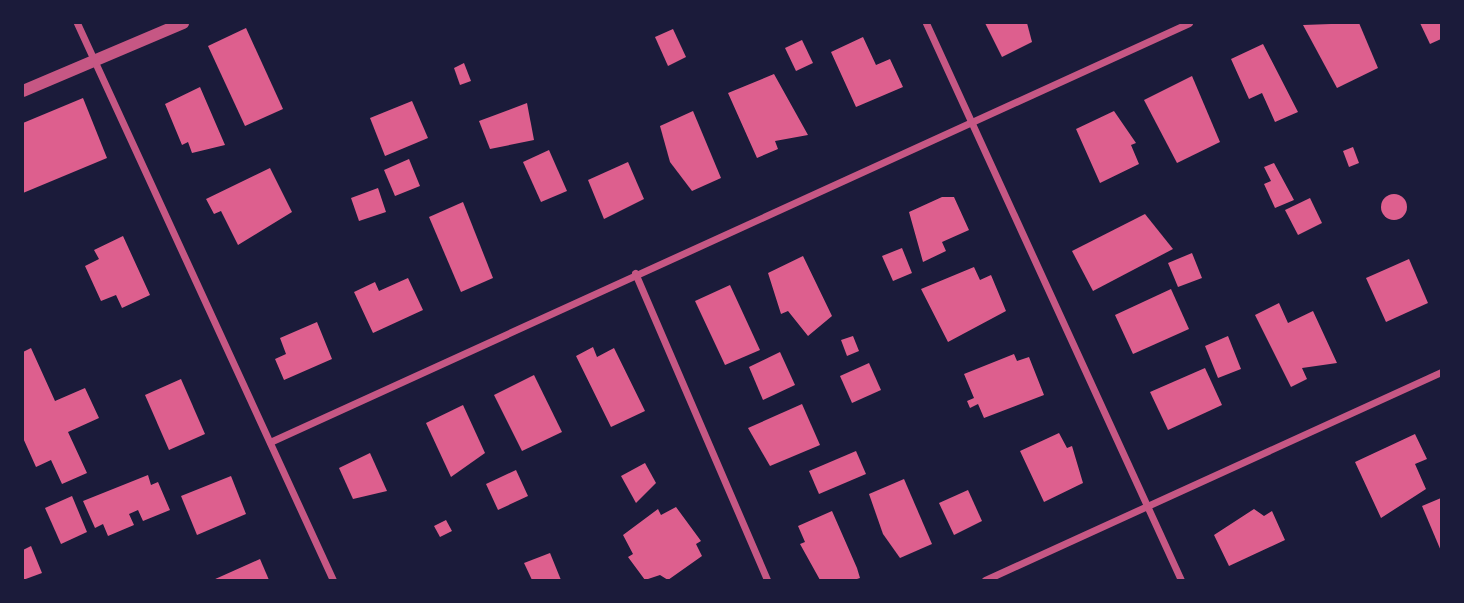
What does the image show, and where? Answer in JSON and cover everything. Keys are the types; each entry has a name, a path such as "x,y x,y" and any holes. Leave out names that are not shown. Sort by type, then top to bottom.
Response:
{"street":[{"path":"77,23 333,580"},
{"path":"23,91 95,63 183,23"},
{"path":"926,23 1150,507 1181,580"},
{"path":"270,442 1189,23"},
{"path":"635,274 767,580"},
{"path":"985,580 1441,372"}],"building":[{"path":"985,23 1027,23 1032,42 1002,57"},
{"path":"1359,23 1378,68 1337,88 1303,25"},
{"path":"1420,23 1441,23 1441,39 1430,44"},
{"path":"246,28 283,109 245,126 208,46"},
{"path":"673,29 686,57 668,66 655,37"},
{"path":"863,37 876,65 890,59 903,87 856,107 831,52"},
{"path":"802,40 813,63 796,71 785,48"},
{"path":"1263,44 1298,112 1275,122 1262,93 1249,99 1231,59"},
{"path":"464,63 471,81 460,85 454,68"},
{"path":"774,74 808,135 775,141 778,149 757,158 728,93"},
{"path":"1192,76 1220,142 1177,163 1144,100"},
{"path":"200,87 225,145 192,153 188,142 182,145 165,104"},
{"path":"83,98 107,158 23,193 23,123"},
{"path":"412,101 428,138 385,156 370,118"},
{"path":"527,103 534,140 490,149 479,121"},
{"path":"693,111 721,178 692,191 670,162 660,126"},
{"path":"1114,111 1136,143 1131,145 1139,164 1100,183 1076,129"},
{"path":"1353,147 1359,163 1349,167 1343,151"},
{"path":"549,150 567,191 541,202 523,162"},
{"path":"409,159 420,186 395,196 384,170"},
{"path":"628,162 644,199 604,219 588,180"},
{"path":"1274,163 1294,200 1275,208 1264,184 1271,181 1264,167"},
{"path":"270,168 292,212 238,245 221,211 214,214 206,199"},
{"path":"378,188 386,212 359,221 351,198"},
{"path":"1394,194 1403,198 1407,207 1403,216 1394,220 1385,216 1381,207 1385,198"},
{"path":"942,197 954,197 969,230 942,242 946,251 923,262 909,212"},
{"path":"1310,198 1322,223 1298,235 1285,210"},
{"path":"463,202 493,278 461,292 429,217"},
{"path":"1145,214 1173,249 1093,291 1072,251"},
{"path":"123,236 150,295 122,308 116,295 101,301 85,266 99,259 94,250"},
{"path":"902,248 912,273 893,281 882,256"},
{"path":"1192,253 1202,278 1178,287 1168,263"},
{"path":"803,256 832,316 808,336 788,311 781,314 768,273"},
{"path":"1409,259 1428,303 1386,322 1366,278"},
{"path":"974,267 980,280 991,275 1006,311 948,342 921,289"},
{"path":"408,278 423,310 373,333 354,292 375,282 379,291"},
{"path":"730,285 760,350 725,365 695,301"},
{"path":"1171,289 1189,329 1133,354 1115,315"},
{"path":"1279,303 1288,323 1313,311 1337,363 1302,368 1307,379 1291,387 1255,315"},
{"path":"317,322 332,359 284,380 275,359 286,354 280,338"},
{"path":"853,336 859,351 847,356 841,340"},
{"path":"1228,336 1241,369 1218,378 1205,346"},
{"path":"593,347 597,357 614,348 645,411 611,427 576,356"},
{"path":"31,348 55,401 85,388 99,418 68,432 87,473 62,484 51,460 36,467 23,438 23,352"},
{"path":"780,352 795,385 763,400 749,367"},
{"path":"1014,354 1017,361 1029,357 1044,395 984,418 978,404 970,408 967,401 974,398 964,374"},
{"path":"869,363 881,390 852,403 840,376"},
{"path":"1205,368 1222,405 1168,430 1150,392"},
{"path":"534,375 562,432 522,451 494,395"},
{"path":"181,379 205,434 169,450 145,395"},
{"path":"802,404 820,445 770,466 748,428"},
{"path":"463,405 485,453 451,477 426,423"},
{"path":"1059,433 1067,448 1072,446 1083,483 1044,502 1020,451"},
{"path":"1415,434 1427,459 1415,464 1426,489 1381,518 1355,462"},
{"path":"856,451 866,474 819,494 809,471"},
{"path":"370,453 387,491 353,499 339,468"},
{"path":"645,463 656,483 636,503 621,476"},
{"path":"516,470 528,496 498,510 486,484"},
{"path":"148,475 151,485 158,482 170,510 143,521 138,510 129,514 134,525 108,536 103,524 95,528 83,501"},
{"path":"231,476 246,514 197,535 181,496"},
{"path":"904,479 932,544 900,558 883,534 869,494"},
{"path":"968,490 982,521 954,535 939,503"},
{"path":"72,496 87,532 61,544 45,508"},
{"path":"1441,498 1441,551 1422,506"},
{"path":"676,507 701,541 696,544 702,556 668,580 660,575 645,580 628,557 633,554 623,535 658,509 661,515"},
{"path":"1254,509 1264,516 1272,511 1285,540 1229,566 1214,535"},
{"path":"832,511 860,578 820,580 800,544 805,542 798,526"},
{"path":"446,520 452,531 440,537 434,526"},
{"path":"31,546 42,573 23,580 23,550"},
{"path":"550,553 561,580 532,580 524,563"},
{"path":"260,559 269,580 213,580"}]}
